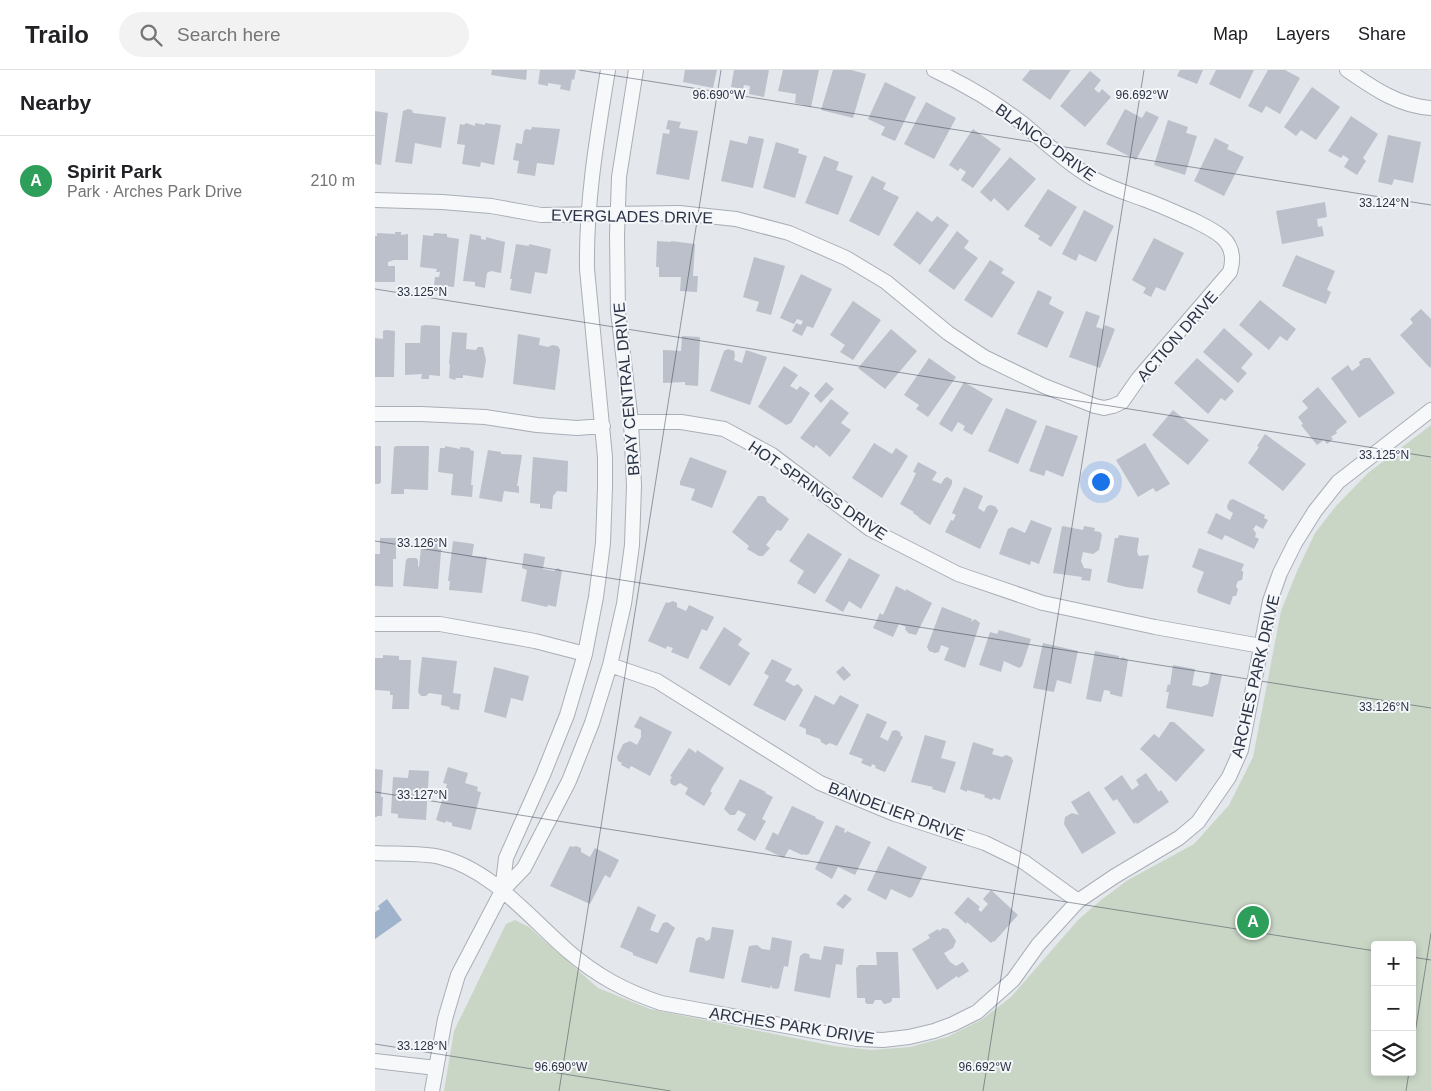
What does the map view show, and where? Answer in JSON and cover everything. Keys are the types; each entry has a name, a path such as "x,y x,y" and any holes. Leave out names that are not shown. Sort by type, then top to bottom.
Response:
{"street":[{"name":"BRAY CENTRAL DRIVE","path":"502,891 506,858 564,724 585,654 596,597 603,543 605,488 603,426 587,269 591,181 608,70"},
{"name":"BRAY CENTRAL DRIVE","path":"432,1091 445,1019 459,975 502,891 524,868 569,780 592,724 610,665 624,604 632,545 634,485 631,422 618,311 616,263 617,214 619,177 636,70"},
{"name":"BLANCO DRIVE","path":"934,70 984,97 1094,179 1118,191 1177,213 1213,231 1228,244 1232,256"},
{"path":"1347,70 1394,100 1431,108"},
{"name":"EVERGLADES DRIVE","path":"375,200 481,205 541,214 679,213 736,219 789,233 845,258 886,282 948,333 984,357 1065,395 1095,406 1110,407"},
{"name":"ACTION DRIVE","path":"1110,407 1122,402 1138,379 1225,280 1233,263 1232,256"},
{"name":"ARCHES PARK DRIVE","path":"375,853 439,856 467,866 502,891 542,925 568,951 612,983 633,994 661,1002 857,1039 883,1040 909,1037 953,1024 977,1012 1013,980 1037,945 1078,901 1115,876 1179,838 1198,822 1229,777 1241,750 1270,601 1280,573 1295,543 1315,511 1338,482 1431,410"},
{"path":"375,414 485,417 537,425 577,428 603,426"},
{"name":"HOT SPRINGS DRIVE","path":"631,422 681,422 724,429 772,455 870,529 958,574 1043,603 1155,627 1261,646"},
{"path":"375,624 440,624 535,641 585,654"},
{"name":"BANDELIER DRIVE","path":"610,665 657,681 821,782 895,814 985,843 1024,862 1078,901"},
{"path":"375,1062 436,1068"}],"green space":[{"path":"1431,425 1431,1091 444,1091 454,1031 506,924 515,920 529,927 598,988 650,1009 834,1046 872,1050 910,1047 947,1037 981,1020 1011,997 1078,920 1101,900 1128,880 1194,844 1229,805 1253,757 1281,611 1315,533 1336,506 1368,473"}],"water":[{"path":"387,899 402,920 375,939 375,912 380,909 378,906"}],"building":[{"path":"492,70 527,70 526,80 491,75"},
{"path":"540,70 576,70 570,91 560,89 561,85 548,83 548,86 538,84"},
{"path":"685,70 717,70 713,88 683,82"},
{"path":"734,70 769,70 764,97 749,94 750,86 744,85 743,89 731,87"},
{"path":"783,70 819,70 811,107 795,103 796,94 778,91"},
{"path":"833,70 851,70 866,74 853,118 821,110"},
{"path":"1030,70 1071,70 1050,100 1022,80"},
{"path":"1180,70 1203,70 1197,84 1177,76"},
{"path":"1216,70 1254,70 1240,99 1209,84"},
{"path":"1268,70 1285,70 1300,78 1280,114 1266,106 1262,113 1248,106"},
{"path":"1090,71 1101,80 1094,89 1099,93 1102,89 1111,97 1085,127 1060,106"},
{"path":"885,82 916,97 895,141 881,135 885,127 868,119"},
{"path":"1312,87 1340,107 1316,140 1301,130 1296,136 1284,127"},
{"path":"926,102 956,118 934,159 904,144"},
{"path":"1125,109 1142,118 1146,111 1159,117 1136,160 1106,144"},
{"path":"412,110 413,113 446,117 441,148 415,143 412,164 395,162 403,111"},
{"path":"375,111 388,113 381,165 375,164"},
{"path":"1351,116 1378,134 1363,158 1366,161 1357,175 1344,167 1349,159 1343,155 1341,158 1328,151"},
{"path":"668,120 681,122 679,128 698,131 689,180 656,174 663,133 669,134 670,130 666,129"},
{"path":"1168,120 1188,127 1186,133 1197,136 1185,175 1154,165"},
{"path":"466,123 475,126 475,123 501,125 494,165 481,162 480,167 462,164 465,145 457,144 460,124 464,125"},
{"path":"532,127 560,129 554,165 537,163 535,176 517,173 519,161 513,160 516,143 522,144 524,131 526,129 531,130"},
{"path":"973,129 1001,149 973,188 961,180 966,172 960,168 958,171 949,165"},
{"path":"1388,135 1421,142 1413,183 1394,179 1392,185 1378,182"},
{"path":"749,136 764,139 753,188 721,181 730,140 747,144"},
{"path":"1215,138 1229,145 1227,149 1244,157 1224,196 1194,181"},
{"path":"776,142 799,149 798,153 807,156 795,198 763,188"},
{"path":"824,156 839,162 836,170 853,176 838,215 805,203"},
{"path":"1010,157 1036,179 1008,211 994,198 991,202 980,192"},
{"path":"872,176 886,183 883,189 899,197 879,236 849,221"},
{"path":"1048,189 1077,207 1051,247 1038,239 1040,236 1024,226"},
{"path":"1325,202 1327,217 1317,219 1318,227 1322,226 1324,236 1282,244 1276,211"},
{"path":"1084,210 1114,226 1096,262 1079,254 1076,261 1062,254"},
{"path":"917,211 932,222 937,216 949,225 920,265 893,245"},
{"path":"957,231 969,241 964,248 978,258 954,290 928,271"},
{"path":"395,232 401,232 401,235 408,234 408,260 388,262 388,266 395,266 395,282 375,282 375,236 377,236 377,233 395,234"},
{"path":"434,233 447,234 447,237 459,239 454,287 434,285 435,277 439,277 440,272 436,272 437,269 420,267 423,235 433,236"},
{"path":"470,234 481,236 481,239 486,240 486,237 505,242 501,273 491,271 487,273 485,288 475,286 475,282 463,281"},
{"path":"1154,238 1184,253 1165,291 1156,287 1151,297 1143,293 1146,288 1132,280"},
{"path":"657,241 695,244 693,276 698,276 697,292 680,291 681,277 659,277 659,267 656,267"},
{"path":"516,244 529,246 529,244 551,249 547,274 535,272 531,294 510,290"},
{"path":"1296,255 1335,271 1327,290 1331,292 1326,304 1282,286"},
{"path":"754,257 785,266 771,315 756,311 759,302 743,297"},
{"path":"990,260 1004,269 1001,273 1015,282 992,318 964,300"},
{"path":"801,274 832,289 813,328 807,326 802,336 792,331 796,323 801,325 803,321 797,319 794,324 780,318"},
{"path":"1038,290 1052,297 1049,304 1064,312 1047,348 1017,334"},
{"path":"1260,300 1296,329 1287,341 1280,336 1269,350 1239,325"},
{"path":"853,301 881,320 853,360 840,352 845,345 830,335"},
{"path":"1421,309 1431,319 1430,368 1400,335 1413,323 1410,319"},
{"path":"1086,311 1100,316 1096,327 1103,329 1105,325 1115,329 1100,368 1069,357"},
{"path":"421,326 440,326 440,376 429,375 429,379 421,379 422,374 405,375 405,343 420,343"},
{"path":"1224,328 1253,354 1241,368 1247,373 1238,383 1203,352"},
{"path":"891,329 917,351 885,389 858,368"},
{"path":"383,331 395,331 394,377 375,377 375,338 383,339"},
{"path":"452,332 467,333 466,349 476,350 478,347 483,347 486,360 483,378 463,375 463,378 456,378 455,380 449,378"},
{"path":"518,334 540,338 539,345 548,347 552,345 558,346 560,350 555,390 513,384"},
{"path":"682,336 700,337 698,386 685,385 685,382 663,383 663,350 681,351"},
{"path":"728,349 734,351 734,360 742,363 746,350 767,357 750,405 710,391 724,351"},
{"path":"929,358 956,377 928,417 916,409 919,405 904,395"},
{"path":"1197,358 1234,391 1225,401 1221,398 1208,414 1174,383"},
{"path":"1364,358 1370,358 1395,393 1359,418 1331,378 1348,365 1352,371 1360,365 1359,362"},
{"path":"784,366 798,375 790,386 797,390 800,386 810,393 791,423 786,425 758,407"},
{"path":"826,382 834,389 821,403 814,396"},
{"path":"964,382 993,399 972,435 963,430 965,426 958,422 952,432 939,424"},
{"path":"1318,387 1347,422 1336,431 1337,433 1331,437 1333,439 1327,444 1324,440 1317,445 1301,425 1303,424 1298,417 1308,408 1302,401"},
{"path":"831,399 849,413 841,423 851,430 830,457 816,445 814,448 800,438"},
{"path":"1006,408 1037,421 1018,464 988,451"},
{"path":"1173,410 1209,440 1188,465 1152,435"},
{"path":"1046,425 1078,436 1063,477 1046,470 1044,476 1029,471"},
{"path":"1265,434 1306,464 1283,491 1248,463"},
{"path":"874,443 892,454 896,448 908,456 882,498 852,478"},
{"path":"1145,443 1170,484 1156,492 1153,488 1138,497 1116,460"},
{"path":"375,446 381,446 381,482 379,484 375,484"},
{"path":"429,446 428,490 404,489 404,494 391,494 394,447"},
{"path":"445,446 460,449 460,447 470,448 470,450 474,451 471,485 473,485 472,497 451,495 453,474 438,472 440,448 445,448"},
{"path":"488,450 501,452 501,454 522,455 517,486 519,486 519,493 504,491 502,502 479,498"},
{"path":"533,457 568,461 567,492 557,491 553,496 552,509 540,508 540,504 530,503"},
{"path":"690,457 727,471 712,508 691,500 695,489 680,485"},
{"path":"918,462 937,472 932,480 941,484 947,477 952,480 952,484 930,525 900,504 916,473 913,472"},
{"path":"964,487 983,496 978,508 984,512 987,506 991,505 996,507 998,511 980,549 945,532 956,515 952,513"},
{"path":"758,496 766,498 767,502 789,519 781,531 777,530 766,545 770,548 763,556 759,556 747,549 749,546 732,532"},
{"path":"1233,499 1265,515 1264,518 1268,520 1263,529 1256,525 1253,529 1256,533 1255,537 1259,539 1254,549 1225,535 1222,540 1207,533 1216,513 1230,520 1233,513 1228,510 1227,506 1230,500"},
{"path":"1031,520 1052,528 1039,564 1031,561 1030,565 999,554 1008,529 1012,527 1025,533"},
{"path":"1062,526 1083,530 1084,526 1095,528 1094,531 1100,532 1102,535 1099,550 1093,554 1083,552 1081,561 1084,568 1092,569 1090,581 1081,580 1082,577 1053,573"},
{"path":"808,533 842,554 815,594 797,583 804,571 789,561"},
{"path":"1119,535 1139,538 1137,552 1139,556 1149,555 1143,589 1107,582 1115,538 1118,538"},
{"path":"380,538 396,538 396,559 393,559 393,587 375,586 375,554 380,554"},
{"path":"422,538 442,540 438,589 403,586 406,560 408,558 416,558 419,567"},
{"path":"453,541 474,544 472,556 487,557 482,593 449,590 450,581 448,581"},
{"path":"1199,548 1244,564 1241,571 1243,571 1242,580 1238,581 1236,596 1233,596 1230,605 1198,593 1197,590 1204,572 1192,567"},
{"path":"524,553 545,557 543,569 554,571 558,568 562,571 556,607 548,605 547,607 521,601 527,570 522,568"},
{"path":"849,558 880,575 861,609 849,601 843,612 825,601"},
{"path":"896,586 906,591 906,589 932,603 916,635 908,633 905,629 906,627 899,624 893,637 873,628 880,613 883,615"},
{"path":"673,601 677,603 677,607 686,611 689,605 714,617 707,631 702,629 688,659 671,652 673,648 667,646 666,649 648,641 666,602"},
{"path":"942,607 972,619 971,622 975,619 980,623 965,668 944,660 949,648 941,645 939,652 935,653 929,651 927,647"},
{"path":"724,627 742,639 738,645 750,653 730,686 699,668"},
{"path":"999,630 1031,639 1022,666 1019,668 1004,661 1001,672 979,665 990,632 997,634"},
{"path":"1043,643 1078,651 1071,684 1057,680 1054,692 1033,688"},
{"path":"1095,651 1119,656 1119,659 1123,657 1128,660 1122,697 1110,694 1110,691 1104,690 1101,702 1086,699"},
{"path":"383,655 399,656 399,660 411,660 409,709 392,709 393,695 390,695 390,691 375,690 375,658 383,658"},
{"path":"422,657 457,661 453,693 461,694 459,710 441,705 442,695 429,693 426,696 421,696 418,692"},
{"path":"772,659 792,669 785,681 794,686 798,684 803,690 785,721 753,705 769,676 764,673"},
{"path":"1173,665 1195,669 1192,685 1201,687 1208,684 1211,672 1222,675 1213,717 1166,708 1169,692 1166,692 1168,684 1170,685"},
{"path":"843,666 851,675 844,681 836,672"},
{"path":"494,667 529,676 523,701 511,698 506,718 484,712"},
{"path":"815,695 834,705 840,695 859,705 837,746 830,743 826,745 820,739 806,734 806,729 799,726"},
{"path":"867,713 887,722 880,737 888,741 892,731 896,730 903,737 885,772 875,768 876,766 872,764 871,767 861,763 863,759 849,754"},
{"path":"640,716 672,732 650,776 631,766 629,769 621,765 622,763 618,761 617,757 623,744 630,741 637,745 641,737 641,730 634,727"},
{"path":"1170,722 1174,722 1205,750 1176,782 1140,749 1154,734 1159,738"},
{"path":"925,735 946,741 941,758 956,762 945,793 932,789 933,787 911,782"},
{"path":"973,742 994,749 992,754 1011,757 1013,761 1000,800 993,798 992,800 984,797 985,795 960,789"},
{"path":"689,748 696,753 697,750 724,768 710,791 712,793 704,806 685,794 688,788 680,783 675,786 671,784 670,780 672,777 670,776"},
{"path":"448,767 468,773 465,783 478,787 477,791 481,792 471,830 452,826 452,823 446,821 445,823 436,820 447,784 443,783"},
{"path":"375,769 383,770 382,816 377,817 375,817"},
{"path":"409,770 429,771 426,820 398,818 398,814 391,813 393,777 408,778"},
{"path":"1146,773 1159,792 1161,790 1169,802 1137,824 1136,822 1134,824 1117,799 1113,801 1104,788 1122,775 1132,790 1139,785 1136,780"},
{"path":"740,779 773,797 762,819 766,821 755,841 737,830 746,814 738,810 735,815 730,815 724,809"},
{"path":"1089,791 1116,833 1082,854 1064,824 1065,817 1072,813 1079,815 1071,802"},
{"path":"792,806 824,822 809,854 802,855 789,849 784,858 765,849 773,832 778,835"},
{"path":"836,825 845,829 844,832 846,833 847,831 871,842 855,875 838,867 832,879 815,869"},
{"path":"570,846 581,848 581,852 590,857 595,848 619,860 610,878 605,875 590,904 550,886"},
{"path":"888,846 927,867 913,896 910,898 891,889 886,900 867,890"},
{"path":"991,890 1018,915 991,943 954,913 968,897 980,907 978,909 981,912 988,904 983,899"},
{"path":"845,894 852,899 843,909 836,904"},
{"path":"638,906 656,915 650,930 658,933 663,923 667,922 675,928 657,964 633,955 633,953 620,947"},
{"path":"712,927 734,930 724,979 689,972 696,939 699,937 704,938 706,941 710,939"},
{"path":"943,928 948,929 956,941 953,948 944,953 950,962 956,966 963,962 969,971 958,978 957,976 937,990 912,949 930,938 928,935"},
{"path":"772,937 792,941 788,967 784,966 779,988 772,988 771,985 770,988 741,982 749,946 757,945 762,949 770,950"},
{"path":"824,946 844,949 842,965 836,964 830,998 794,991 800,956 804,953 809,954 810,958 821,960"},
{"path":"876,952 898,952 900,998 892,998 892,1001 884,1004 881,1000 875,1000 873,1004 867,1004 865,998 857,998 856,968 859,965 877,965"}],"place":[{"name":"Spirit Park","path":"1253,922"}]}
